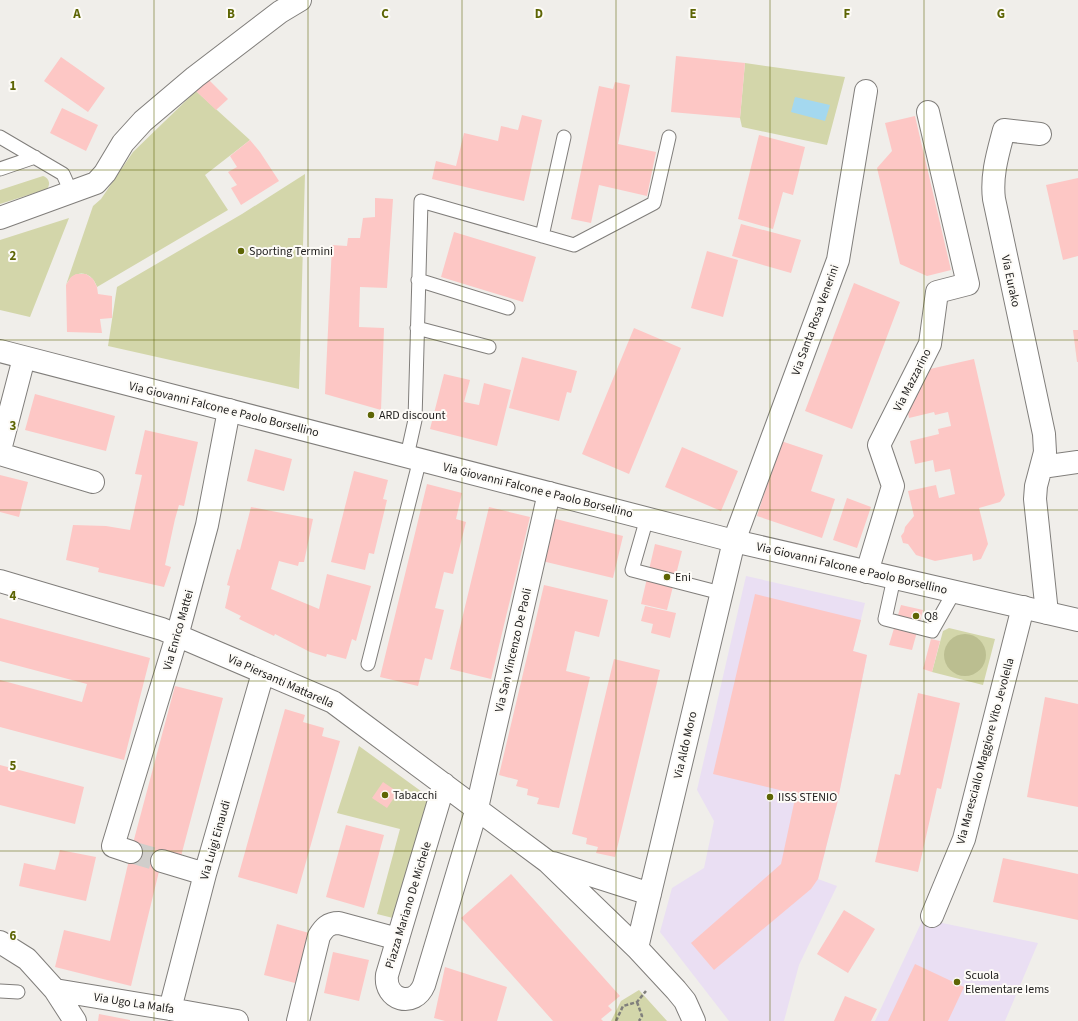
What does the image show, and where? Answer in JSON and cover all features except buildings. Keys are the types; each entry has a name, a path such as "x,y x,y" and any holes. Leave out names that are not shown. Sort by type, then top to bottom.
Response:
{"street":[{"path":"0,218 96,183 105,173 123,143 143,121 201,72 280,12 300,0"},
{"name":"Via Santa Rosa Venerini","path":"734,541 838,260 866,91"},
{"name":"Via Mazzarino","path":"867,572 893,486 879,445 930,344 937,292 968,284 928,112"},
{"name":"Via Eurako","path":"1040,134 1004,130 993,175 992,188 1044,434 1045,452 1036,486 1035,500 1046,613"},
{"name":"Via Giovanni Falcone e Paolo Borsellino","path":"0,351 734,541 1078,620"},
{"path":"0,450 24,358"},
{"name":"Via Enrico Mattei","path":"122,849 207,525 229,410"},
{"path":"0,454 93,482"},
{"path":"1042,467 1078,462"},
{"name":"Via San Vincenzo De Paoli","path":"477,808 549,493"},
{"name":"Via Aldo Moro","path":"637,948 734,541"},
{"name":"Via Piersanti Mattarella","path":"0,581 162,629 333,702 548,862"},
{"name":"Via Maresciallo Maggiore Vito Jevolella","path":"932,916 964,839 1023,607"},
{"name":"Via Luigi Einaudi","path":"170,1008 205,874 263,673"},
{"name":"Piazza Mariano De Michele","path":"444,784 387,974 387,987 400,999 413,998 422,990 477,808"},
{"path":"162,861 205,874"},
{"path":"548,862 650,894"},
{"path":"548,862 637,948 661,974 684,1002 694,1021"},
{"path":"298,1021 319,936 325,927 334,923 339,923 398,938"},
{"path":"0,942 27,959 55,990 75,1021"},
{"name":"Via Ugo La Malfa","path":"55,990 170,1008 237,1021"}],"lane":[{"path":"0,137 63,174 71,192"},
{"path":"542,236 564,137"},
{"path":"368,664 413,458 421,201 574,245 654,203 669,138"},
{"path":"0,169 35,157"},
{"path":"418,280 508,308"},
{"path":"417,328 489,347"},
{"path":"647,518 632,570 721,593"},
{"path":"894,578 884,619 932,631 954,592"},
{"path":"0,991 18,992"}],"path":[{"path":"616,1021 623,1006 637,1002 661,974"},
{"path":"637,1002 642,1016 639,1021"}],"shaded area":[{"name":"IISS STENIO","path":"746,576 865,603 853,651 867,655 837,804 818,879 837,886 799,965 784,1021 729,1021 660,932 672,888 704,868 714,821 697,790"},
{"name":"Scuola Elementare Iems","path":"923,919 1038,943 1005,1021 875,1021"}],"green space":[{"path":"745,63 845,77 827,145 742,127 740,118"},
{"path":"196,91 250,140 205,175 228,210 97,287 91,277 82,274 73,276 66,285 93,206 101,199 133,152"},
{"name":"Sporting Termini","path":"305,174 299,389 108,346 117,287 242,214"},
{"path":"43,176 49,181 47,189 0,204 0,190"},
{"path":"69,218 30,317 0,310 0,240"},
{"path":"949,628 995,639 983,685 932,672 943,631"},
{"path":"965,634 980,640 986,655 980,670 965,676 950,670 944,655 950,640"},
{"path":"359,746 429,797 393,918 377,914 400,829 337,813"},
{"path":"639,990 667,1021 611,1021 621,1001"}],"water":[{"path":"795,97 830,105 825,121 791,112"}],"tunnel":[{"path":"131,852 162,861"}],"place":[{"name":"Sporting Termini","path":"241,251"},
{"name":"ARD discount","path":"371,415"},
{"name":"Eni","path":"667,577"},
{"name":"Q8","path":"916,616"},
{"name":"Tabacchi","path":"385,795"},
{"name":"IISS STENIO","path":"770,797"},
{"name":"Scuola Elementare Iems","path":"957,982"}]}
